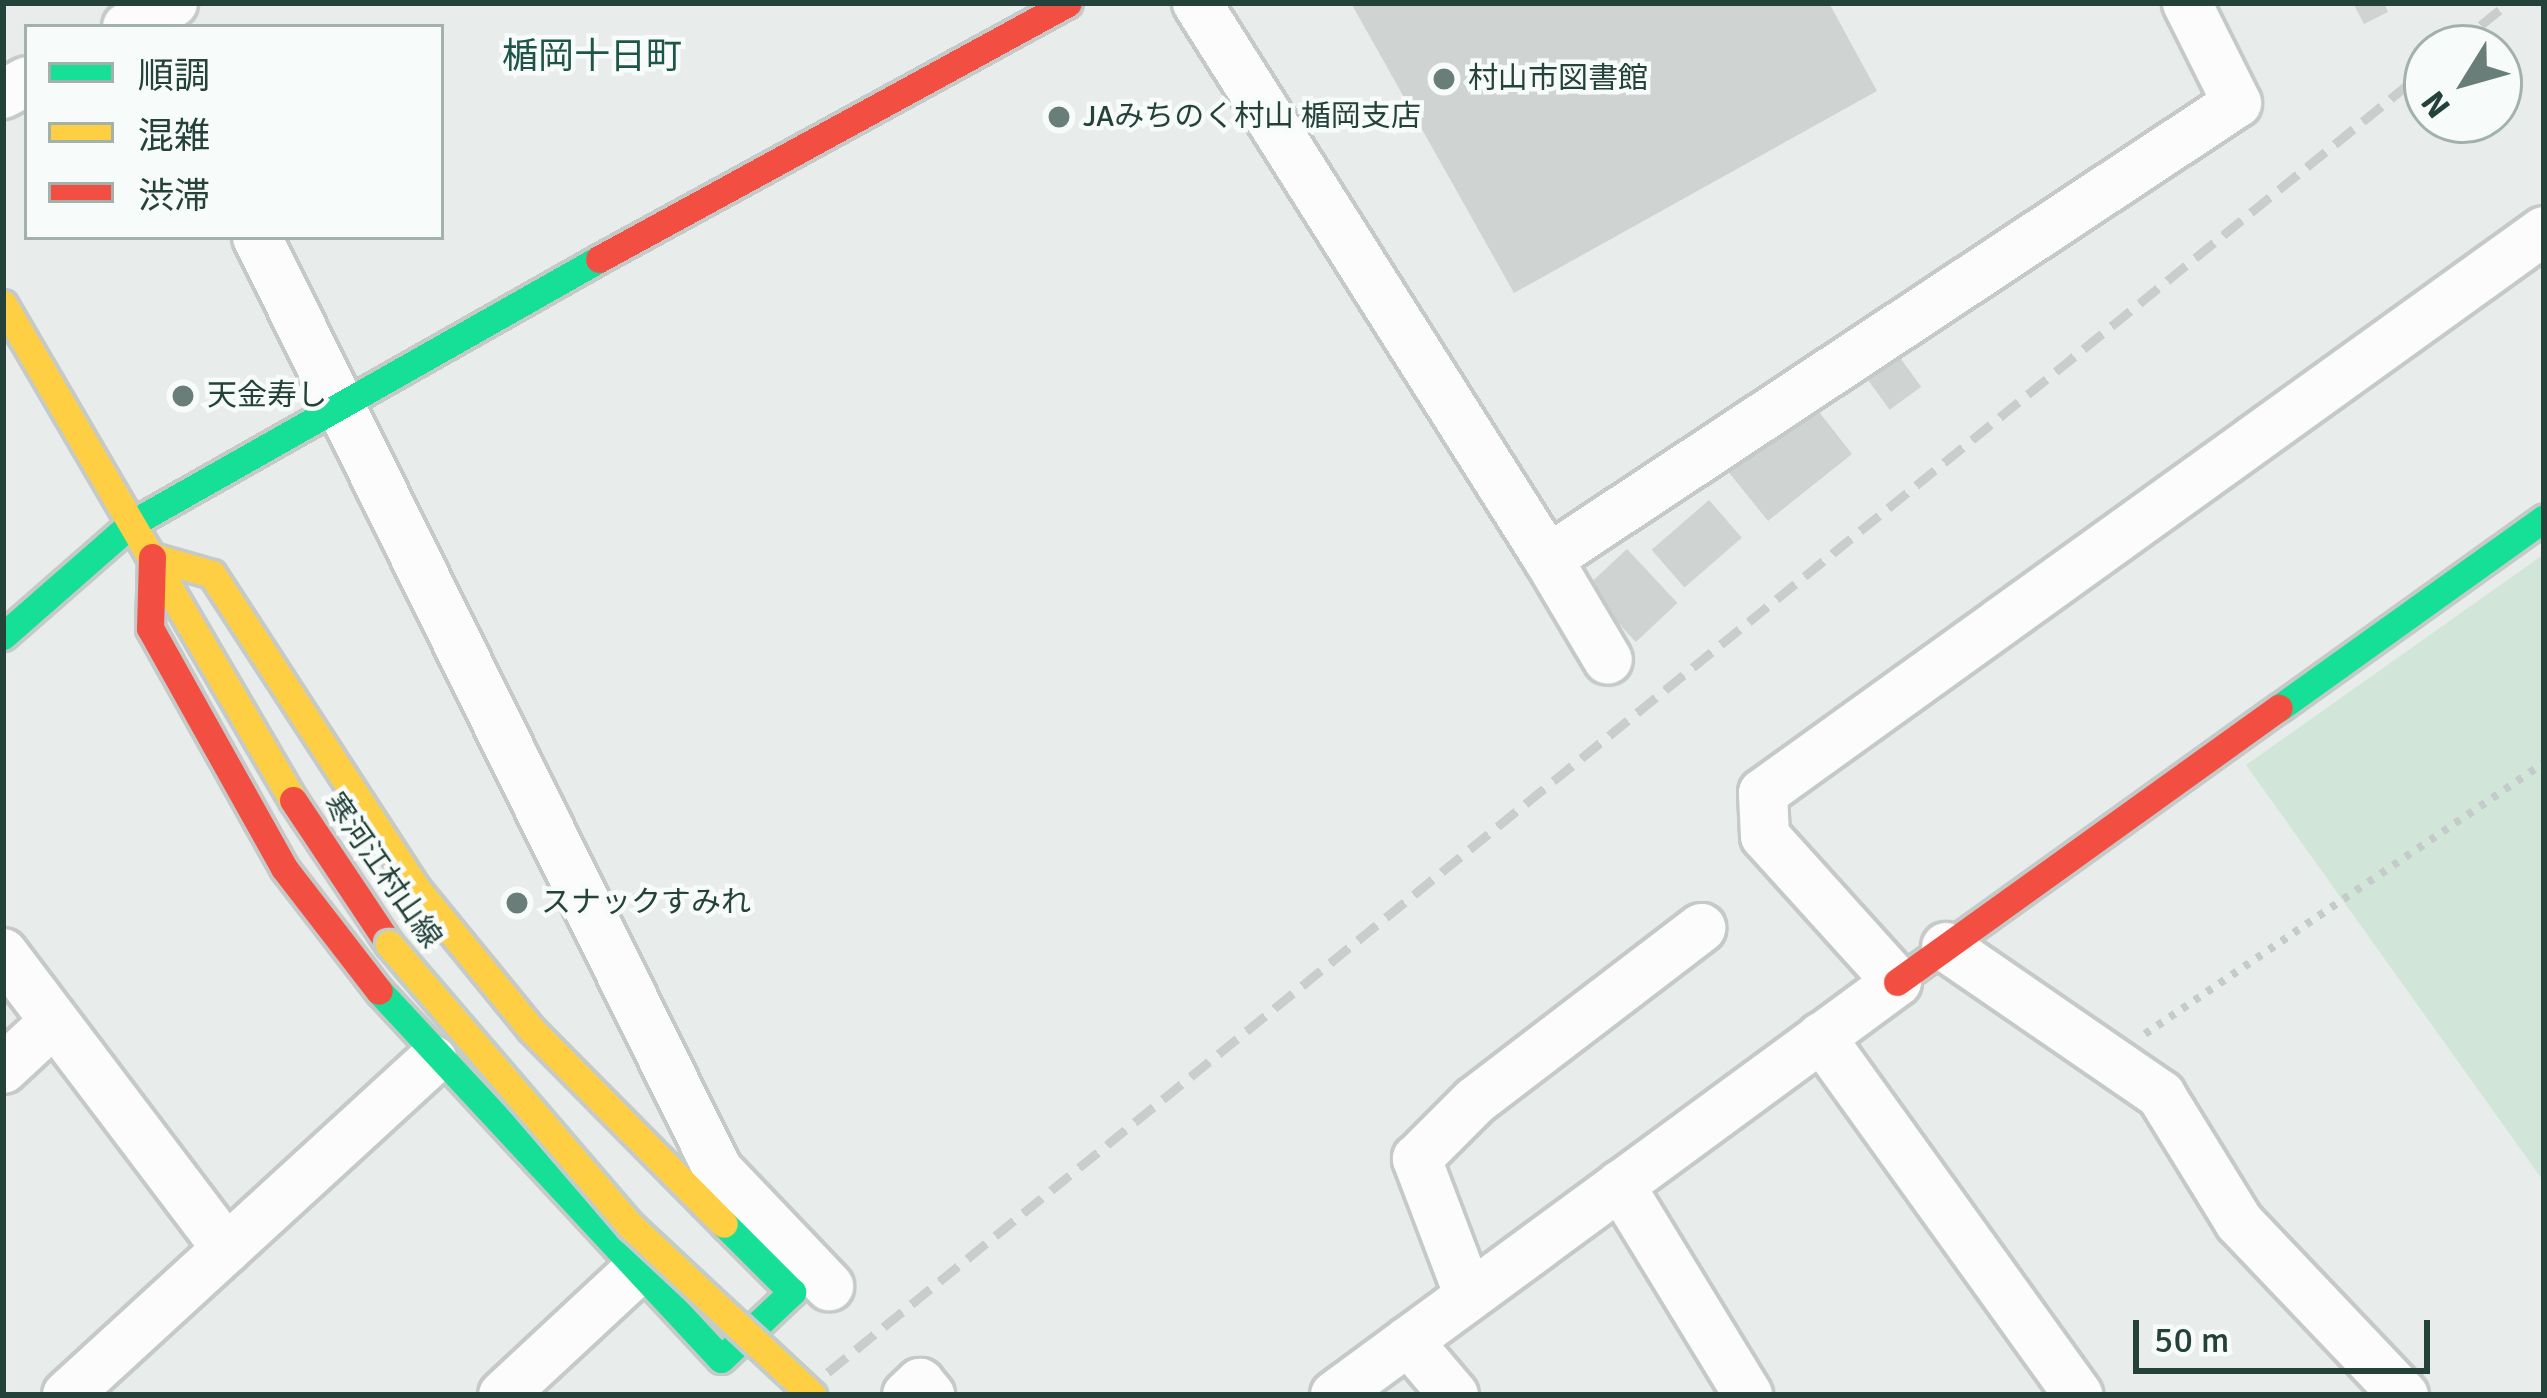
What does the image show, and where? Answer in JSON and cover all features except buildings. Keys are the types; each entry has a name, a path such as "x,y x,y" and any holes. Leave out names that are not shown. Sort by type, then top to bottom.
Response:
{"street":[{"path":"3,636 131,524 335,403 1068,3"},
{"path":"1197,3 1607,660"},
{"path":"1548,559 2237,103 2187,3"},
{"path":"1897,982 1765,836 1763,793 2544,231"},
{"path":"258,240 711,1187 792,1292 721,1359 632,1275 433,1060 284,868 149,628 152,557 212,574 416,888 531,1029 711,1187 829,1286"},
{"name":"寒河江村山線","path":"3,304 131,524 389,944 631,1226 812,1395"},
{"path":"1335,1395 1821,1037 2544,518"},
{"path":"1469,1295 1417,1159 1475,1101 1701,928"},
{"path":"1946,947 2115,1056 2161,1095 2239,1222 2404,1395"},
{"path":"3,953 227,1249"},
{"path":"3,1069 54,1022"},
{"path":"1821,1037 2078,1395"},
{"path":"89,1388 227,1249 433,1060"},
{"path":"1620,1185 1748,1395"},
{"path":"502,1395 632,1275"},
{"path":"1408,1341 1454,1395"},
{"path":"907,1395 920,1383 930,1395"}],"path":[{"path":"2115,1056 2544,763"}],"green space":[{"path":"2544,554 2544,1182 2246,765"}],"railway":[{"path":"2482,24 2508,3"},
{"path":"800,1395 2403,89"}],"traffic: fast":[{"path":"3,636 131,524 599,259"},
{"path":"2279,708 2544,518"},
{"path":"379,991 721,1359 792,1292 724,1224"}],"traffic: slow":[{"path":"3,304 293,800"},
{"path":"152,557 212,574 416,888 531,1029 724,1224"},
{"path":"389,944 631,1226 812,1395"}],"traffic: jam":[{"path":"599,259 1068,3"},
{"path":"152,557 150,628 284,868 379,991"},
{"path":"1897,982 2279,708"},
{"path":"293,800 389,944"}],"place":[{"name":"村山市図書館","path":"1444,79"},
{"name":"JAみちのく村山 楯岡支店","path":"1059,117"},
{"name":"天金寿し","path":"183,396"},
{"name":"スナックすみれ","path":"517,903"}],"district":[{"name":"楯岡十日町","path":"592,57"}]}
